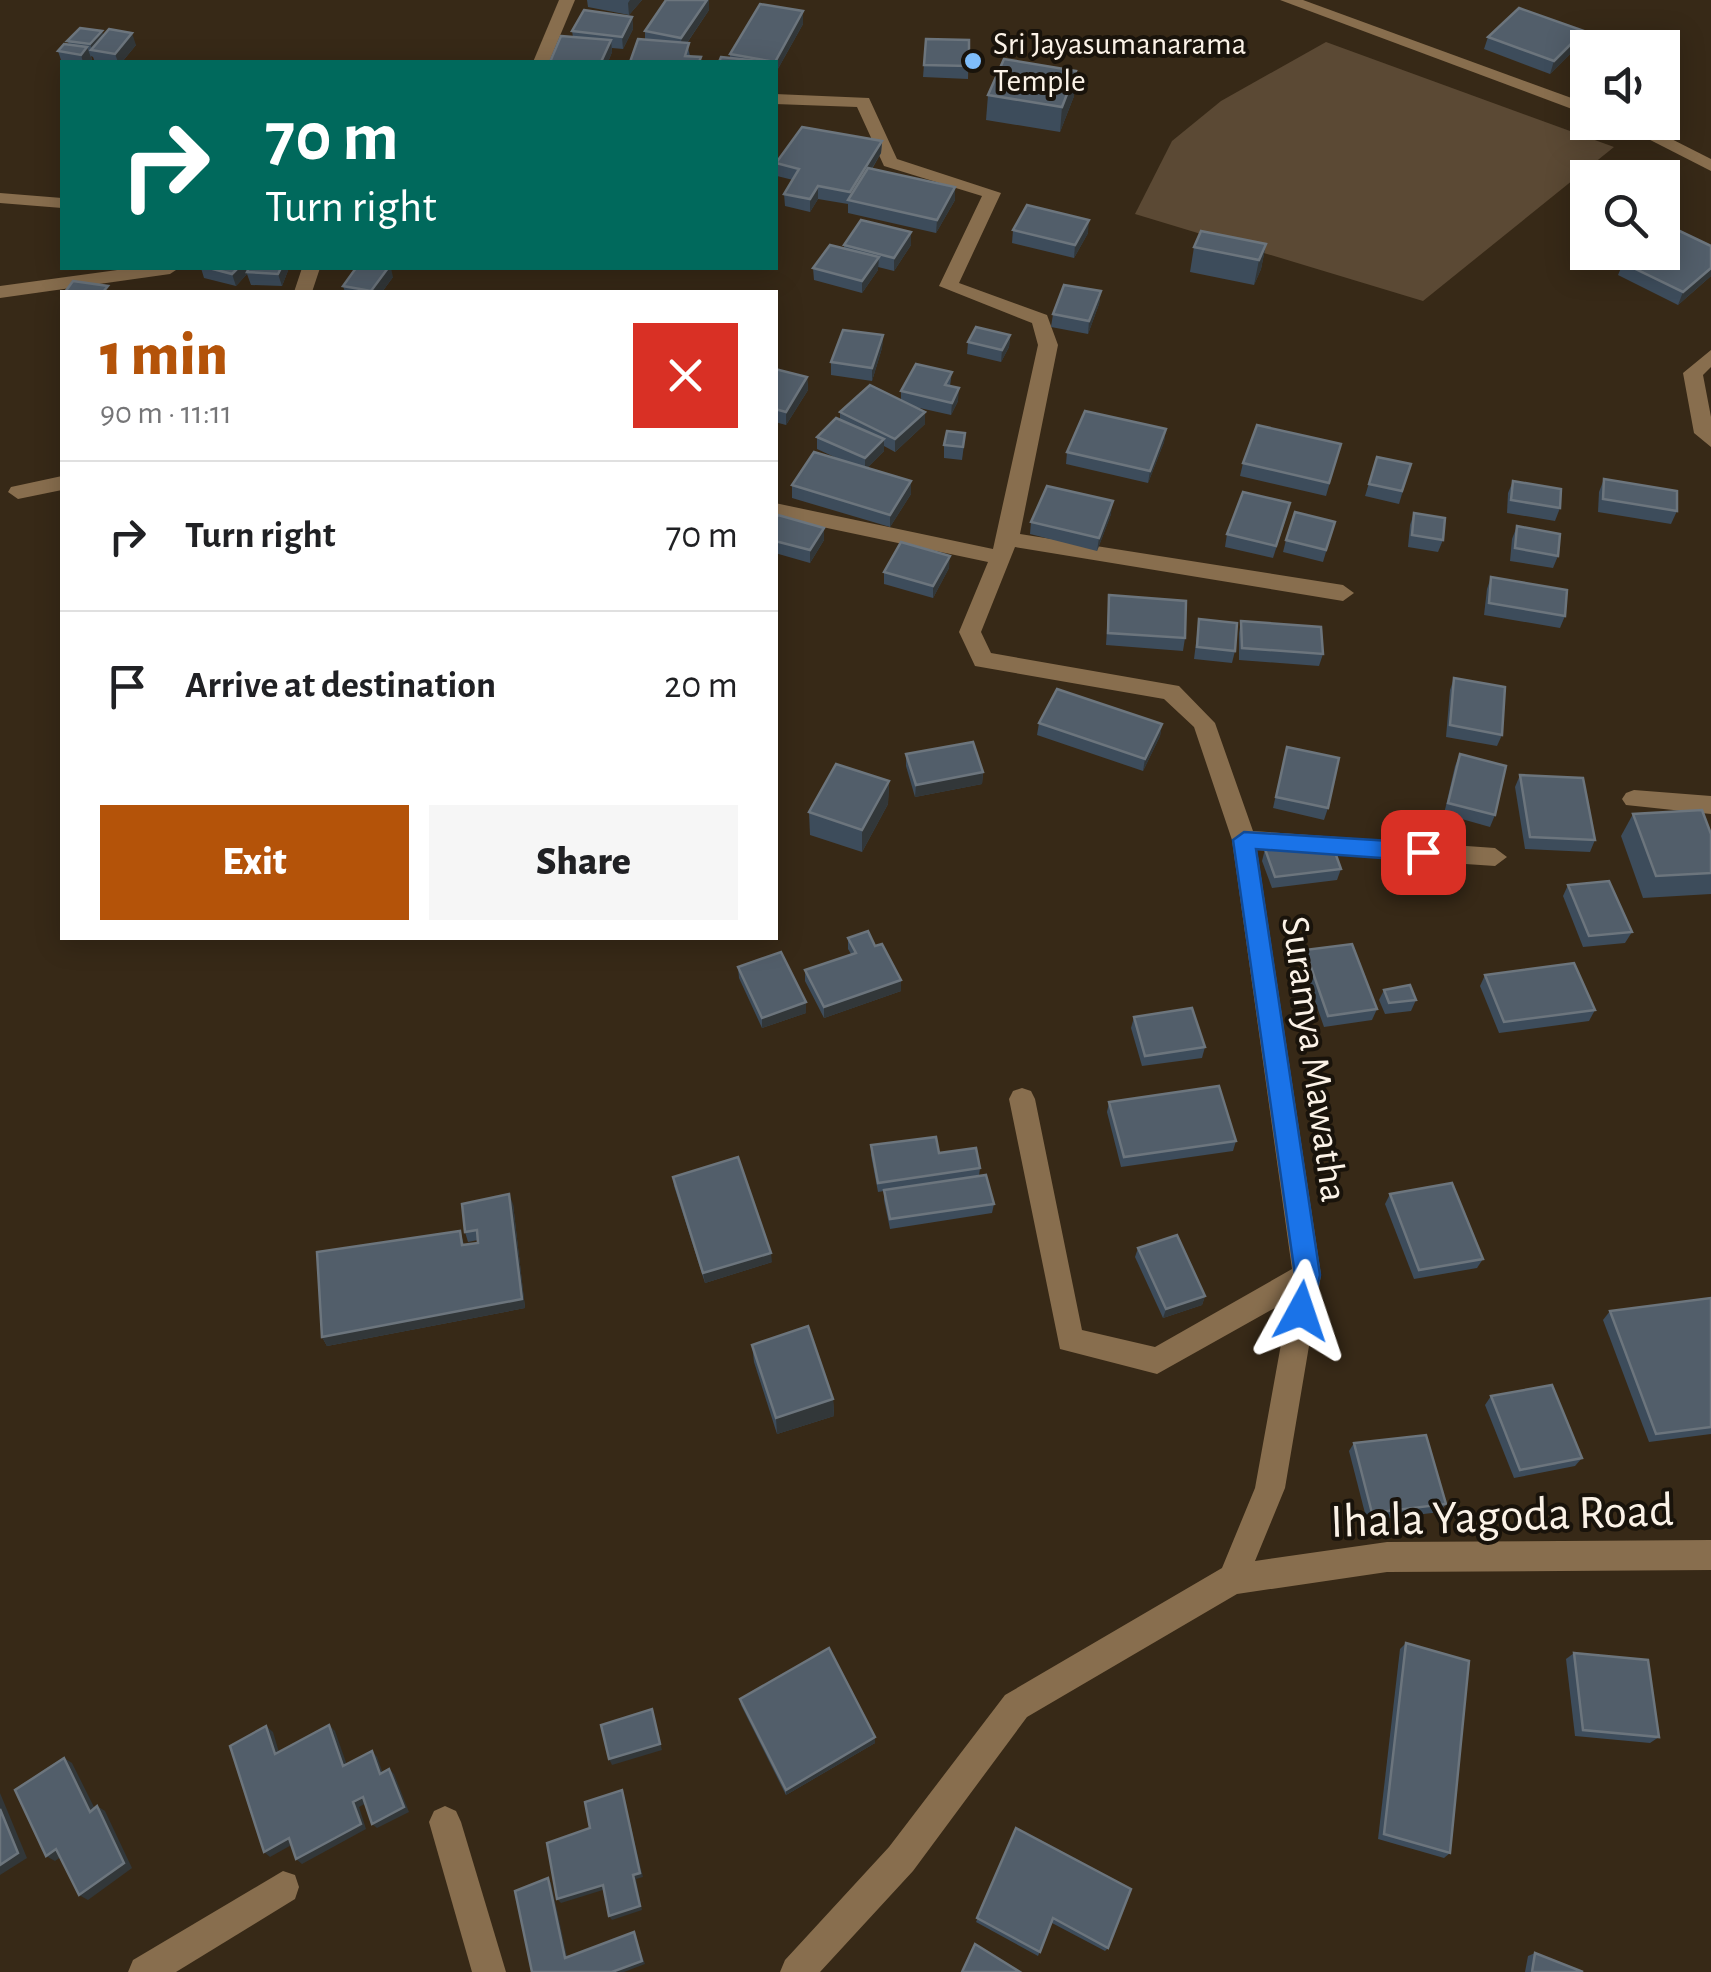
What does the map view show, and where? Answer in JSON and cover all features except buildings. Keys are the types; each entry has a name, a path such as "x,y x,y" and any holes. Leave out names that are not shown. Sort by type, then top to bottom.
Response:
{"street":[{"path":"542,60 567,0"},
{"path":"1288,0 1570,103"},
{"path":"778,98 862,102 890,162 992,193 948,286 1040,319 1048,344 1003,548"},
{"path":"1659,140 1711,166"},
{"path":"0,198 60,202"},
{"path":"0,292 156,270"},
{"path":"1711,356 1693,373 1704,434 1711,440"},
{"path":"18,492 60,482"},
{"path":"778,510 1003,548 1343,593"},
{"name":"Suramya Mawatha","path":"1003,548 970,632 983,660 1171,692 1204,723 1244,840 1307,1275 1270,1488 1234,1579"},
{"path":"1634,800 1711,805"},
{"path":"1244,840 1495,857"},
{"path":"1022,1100 1070,1340 1157,1361 1307,1275"},
{"name":"Ihala Yagoda Road","path":"796,1972 901,1859 1016,1706 1234,1579 1387,1557 1711,1555"},
{"path":"445,1822 489,1972"},
{"path":"145,1972 283,1887"}],"shaded area":[{"path":"1326,42 1570,131 1570,140 1595,140 1614,147 1598,160 1570,160 1570,182 1423,301 1135,214 1172,141 1221,101"}],"place":[{"name":"Sri Jayasumanarama Temple","path":"973,61"}],"route":[{"path":"1301,1311 1307,1275 1244,840 1423,852"}]}
